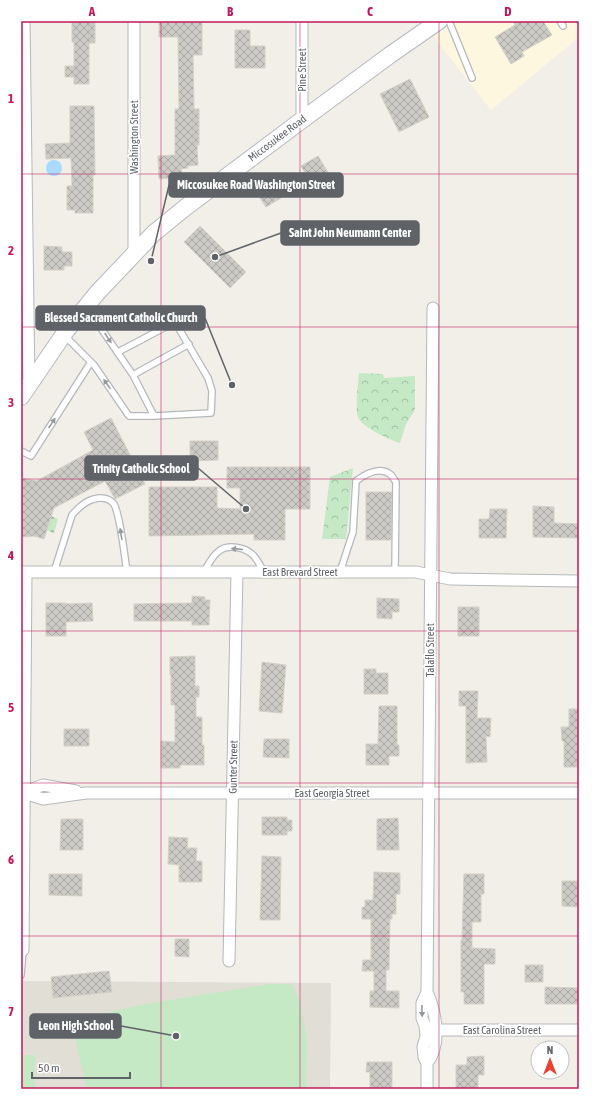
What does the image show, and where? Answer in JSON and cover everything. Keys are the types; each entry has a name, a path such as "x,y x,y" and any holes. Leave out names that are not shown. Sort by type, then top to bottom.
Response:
{"street":[{"path":"24,21 24,386"},
{"name":"Washington Street","path":"134,21 134,254"},
{"name":"Pine Street","path":"302,21 302,120"},
{"name":"Miccosukee Road","path":"24,386 86,306 154,233 186,206 390,54 440,21"},
{"name":"Talaflo Street","path":"427,1089 428,1063 423,1052 431,1030 425,1026 422,1018 422,1003 427,992 433,308"},
{"path":"23,572 23,950"},
{"name":"East Brevard Street","path":"23,572 416,572 450,579 579,581"},
{"name":"Gunter Street","path":"230,961 237,572"},
{"name":"East Georgia Street","path":"22,792 43,799 86,792 579,794"},
{"name":"East Carolina Street","path":"431,1030 579,1030"}],"lane":[{"path":"440,21 472,78"},
{"path":"560,21 564,26"},
{"path":"86,306 133,375 154,416"},
{"path":"63,335 91,362 129,416 212,413 212,391 208,378 175,322 118,352"},
{"path":"133,375 189,344"},
{"path":"21,452 31,456 91,362"},
{"path":"340,572 353,532 356,481 365,474 378,471 389,474 396,482 395,572"},
{"path":"54,572 72,515 77,508 89,500 98,498 107,499 114,504 118,513 127,572"},
{"path":"204,572 213,557 219,551 226,548 235,548 245,550 253,555 264,572"},
{"path":"21,975 23,950"}],"shaded area":[{"path":"456,21 579,21 579,37 491,110 433,36"},
{"path":"21,981 331,983 330,1089 21,1089"}],"green space":[{"path":"359,373 383,374 384,378 415,376 415,410 406,424 400,443 376,433 360,421 357,413"},
{"path":"353,468 346,539 322,539 330,477"},
{"path":"51,516 58,519 54,533 46,530"},
{"path":"269,984 291,984 300,1001 307,1039 306,1089 87,1089 75,1039 84,1022 114,1011 145,1004"},
{"path":"21,1055 35,1055 35,1089 21,1089"}],"water":[{"path":"51,160 57,160 62,165 60,174 57,176 51,176 46,171 46,165"}],"building":[{"path":"72,21 95,21 95,43 89,43 89,84 74,84 74,77 65,77 65,66 74,66"},
{"path":"513,21 543,21 552,35 522,52 524,56 511,64 495,37 515,25"},
{"path":"159,22 202,22 202,55 193,55 194,109 199,109 199,145 197,145 198,165 187,166 188,168 181,169 182,175 170,175 170,178 159,179 158,156 175,155 175,109 179,109 178,37 159,37"},
{"path":"235,30 250,30 250,46 265,46 265,68 235,68"},
{"path":"410,79 429,117 399,132 380,94"},
{"path":"70,106 94,106 95,175 93,175 93,213 75,213 75,210 67,210 67,186 72,186 71,158 46,159 45,144 70,143"},
{"path":"318,156 329,174 312,184 301,166"},
{"path":"282,179 291,192 266,207 258,195"},
{"path":"200,226 246,272 230,288 184,242"},
{"path":"44,246 62,247 62,252 72,252 72,266 64,266 64,270 44,270"},
{"path":"111,418 145,484 115,499 105,481 54,508 44,539 34,536 21,537 21,478 37,481 93,450 84,432"},
{"path":"190,441 218,441 218,460 190,461"},
{"path":"227,467 310,467 310,509 285,509 285,540 254,540 254,534 149,536 149,487 217,487 217,508 240,509 240,488 227,488"},
{"path":"366,492 392,492 391,540 366,540"},
{"path":"533,506 554,507 554,523 579,524 579,538 533,537"},
{"path":"490,509 507,509 506,538 479,538 479,519 489,519"},
{"path":"192,596 205,597 205,600 210,600 209,625 192,625 192,621 134,621 134,604 192,603"},
{"path":"377,598 399,599 399,612 392,612 392,619 377,618"},
{"path":"46,603 92,603 93,621 66,622 66,636 46,636"},
{"path":"458,607 479,607 479,636 458,636"},
{"path":"195,656 195,686 199,686 199,697 196,697 196,717 202,717 204,765 180,765 180,768 161,768 161,741 175,742 175,705 171,705 170,657"},
{"path":"262,662 286,665 282,713 259,711"},
{"path":"364,669 376,669 376,673 388,673 388,694 364,694"},
{"path":"459,691 478,691 477,718 491,718 490,737 486,736 487,762 466,763 466,706 459,706"},
{"path":"379,706 397,706 397,745 399,745 399,756 389,756 389,765 366,765 366,744 378,744"},
{"path":"569,709 579,709 579,767 564,767 564,741 562,741 561,727 569,727"},
{"path":"64,729 89,729 89,746 64,746"},
{"path":"264,739 289,739 289,758 263,757"},
{"path":"262,817 287,817 287,820 292,820 292,831 287,831 287,835 262,835"},
{"path":"398,818 399,850 377,850 377,819"},
{"path":"61,819 83,819 83,850 60,850"},
{"path":"169,837 188,838 187,848 197,848 196,861 202,861 202,882 179,882 179,865 168,864"},
{"path":"262,856 281,857 280,920 260,920"},
{"path":"374,872 400,873 400,894 396,894 396,914 392,914 392,919 390,919 389,970 386,970 386,991 399,991 399,1008 370,1007 370,991 374,991 374,971 362,971 363,960 371,960 371,919 362,919 362,907 365,907 365,900 373,900"},
{"path":"49,874 82,874 82,896 49,895"},
{"path":"464,874 484,874 484,894 481,894 481,922 472,922 472,948 495,949 495,964 484,964 484,1004 464,1004 464,992 461,992 461,940"},
{"path":"562,881 579,881 579,907 562,906"},
{"path":"175,939 189,939 189,957 175,956"},
{"path":"525,965 543,965 543,982 525,982"},
{"path":"109,971 112,992 53,998 51,977"},
{"path":"545,987 579,988 579,1004 545,1004"},
{"path":"484,1056 484,1075 478,1075 478,1089 456,1089 456,1065 467,1065 467,1057"},
{"path":"367,1062 392,1062 392,1088 370,1088 370,1072 366,1072"}],"place":[{"name":"Saint John Neumann Center","path":"215,257"},
{"name":"Miccosukee Road Washington Street","path":"151,261"},
{"name":"Blessed Sacrament Catholic Church","path":"232,385"},
{"name":"Trinity Catholic School","path":"246,509"},
{"name":"Leon High School","path":"176,1036"}]}
